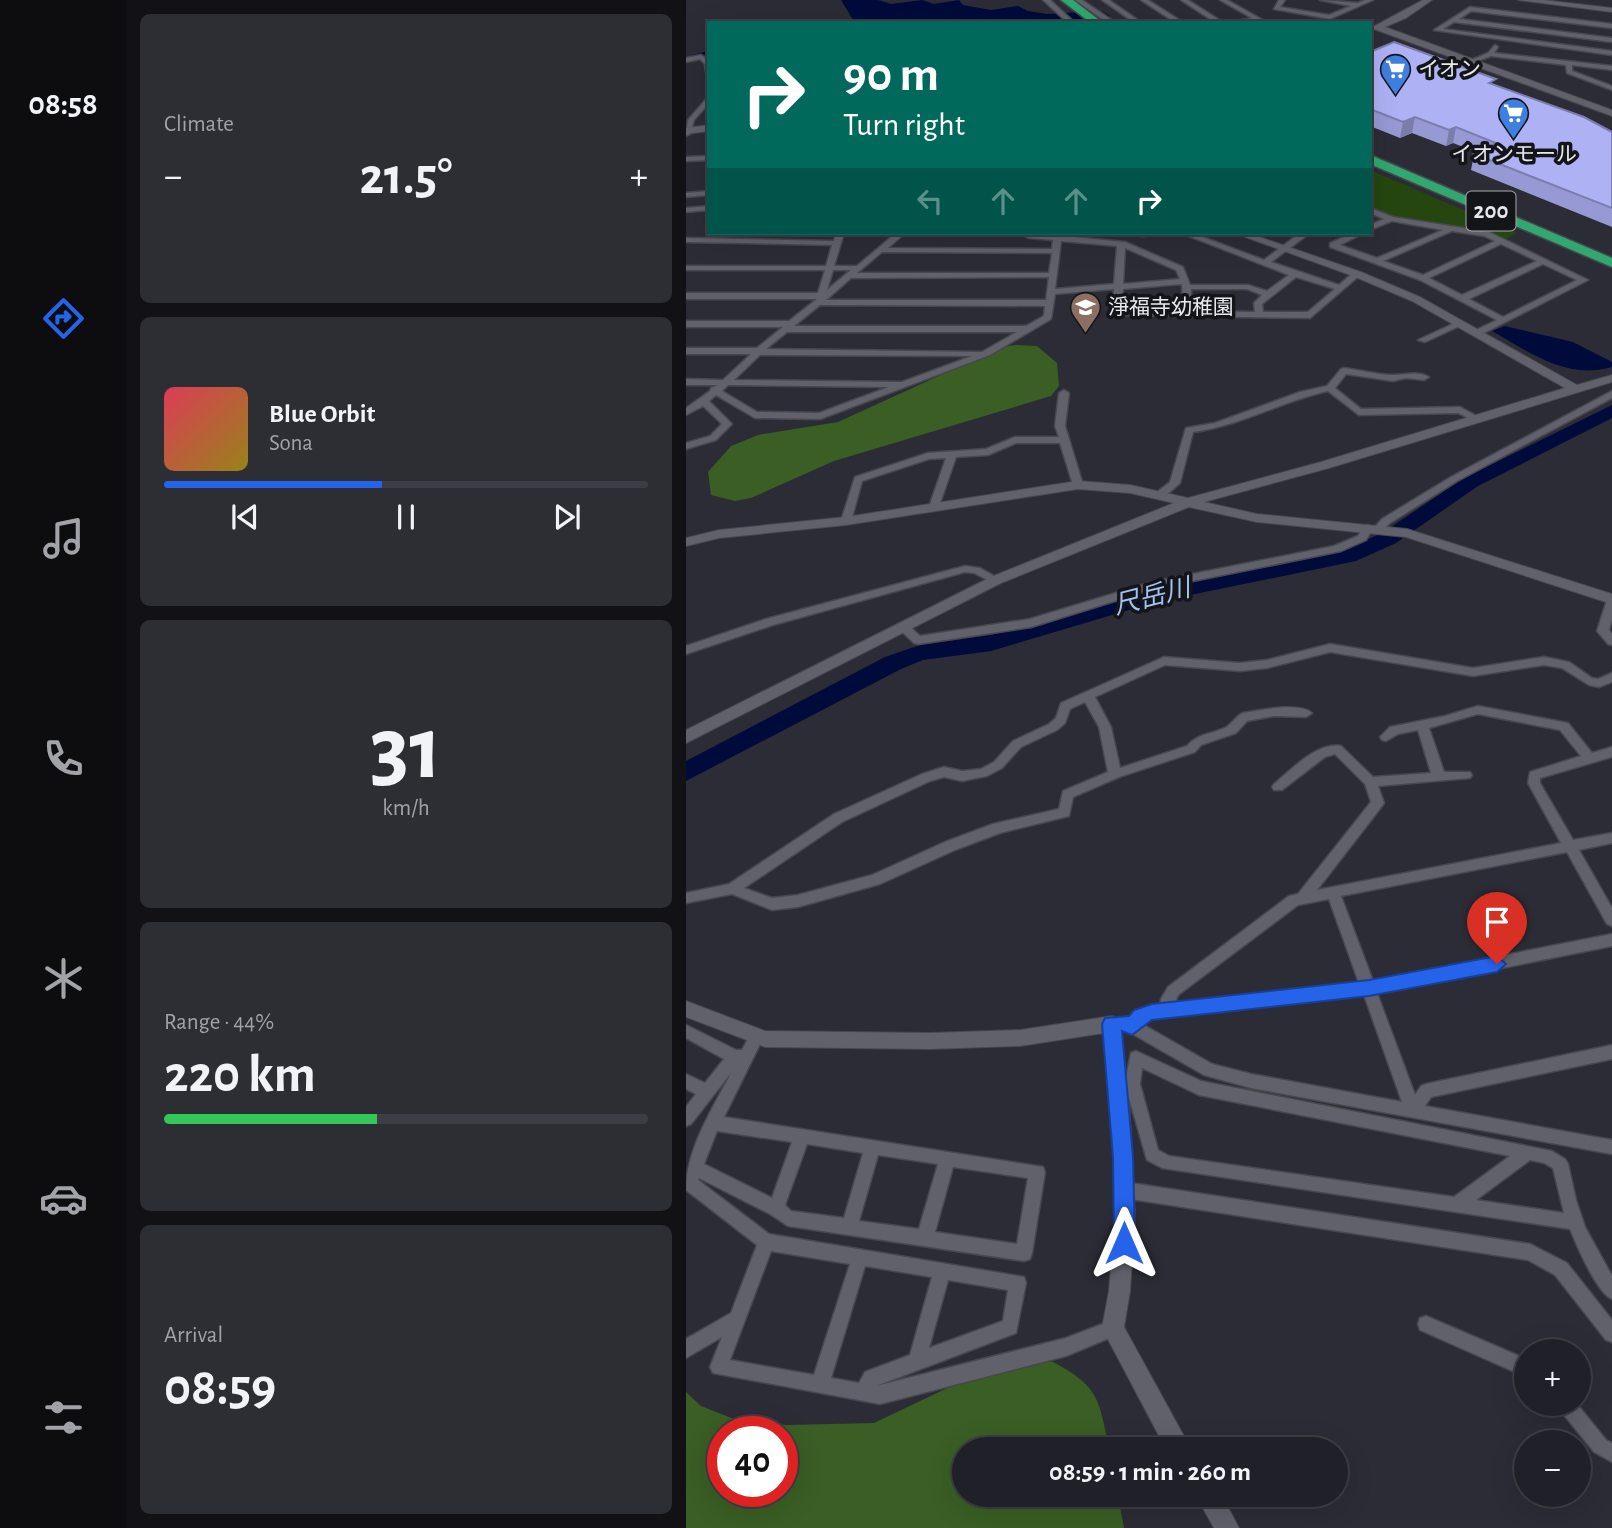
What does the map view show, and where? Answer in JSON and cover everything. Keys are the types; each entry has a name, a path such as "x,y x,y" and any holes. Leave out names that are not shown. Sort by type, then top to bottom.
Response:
{"highway":[{"path":"1057,0 1084,21"},
{"path":"1066,0 1095,21"},
{"name":"200","path":"1372,151 1469,202 1612,263"},
{"name":"200","path":"1372,162 1460,190 1612,255"},
{"path":"1460,190 1612,248"},
{"path":"1469,202 1612,272"}],"street":[{"path":"1046,0 1070,21"},
{"path":"1105,0 1136,21"},
{"path":"1144,0 1178,21"},
{"path":"1184,0 1218,21"},
{"path":"1223,0 1262,21"},
{"path":"1282,0 1276,8 1331,16 1370,0"},
{"path":"1323,0 1358,5"},
{"path":"1375,28 1428,0"},
{"path":"1522,0 1612,10"},
{"path":"1083,1 1110,21"},
{"path":"1612,26 1470,9 1437,30 1612,53"},
{"path":"1244,21 1258,19"},
{"path":"1455,20 1612,40"},
{"path":"1599,67 1602,25"},
{"path":"1375,28 1612,113"},
{"path":"1490,54 1498,40"},
{"path":"1472,61 1490,54 1612,68"},
{"path":"686,60 701,57 707,63"},
{"path":"1569,64 1569,72 1612,88"},
{"path":"686,132 698,110 707,100"},
{"path":"686,111 698,110"},
{"path":"686,132 707,128"},
{"path":"686,159 707,158"},
{"path":"686,195 707,193"},
{"path":"686,212 707,208"},
{"path":"1372,211 1391,219 1479,232 1584,280 1477,333"},
{"path":"686,212 707,214"},
{"path":"1372,227 1391,219"},
{"path":"1380,260 1453,228"},
{"path":"819,300 839,235"},
{"path":"686,412 706,403 715,390 758,352 899,235"},
{"path":"1027,235 1058,235 1121,244 1180,269 1186,284 1187,313"},
{"path":"715,390 755,415 820,416 987,353 1048,317 1058,235"},
{"path":"1190,235 1339,288"},
{"path":"1245,235 1357,274 1416,299 1575,389"},
{"path":"1265,263 1300,235"},
{"path":"1356,235 1333,245 1423,278 1503,320"},
{"path":"686,240 837,243"},
{"path":"1423,278 1502,242"},
{"path":"1121,244 1117,312 1310,314 1357,274"},
{"path":"880,250 1055,251"},
{"path":"1463,298 1543,261"},
{"path":"686,268 859,268"},
{"path":"1259,314 1258,303 1295,274"},
{"path":"849,276 1052,275"},
{"path":"1050,292 1186,284 1248,287 1268,294"},
{"path":"686,296 1049,303"},
{"path":"686,324 1027,329"},
{"path":"1422,341 1460,324"},
{"path":"686,351 987,353"},
{"path":"1160,495 1175,483 1188,430 1217,426 1303,394 1330,388 1344,371 1393,378 1406,375 1424,377"},
{"path":"686,382 906,384"},
{"path":"686,737 996,580 1189,502 1575,389 1609,382"},
{"path":"1330,388 1359,412 1460,410 1477,419"},
{"path":"1064,393 1060,426 1078,485"},
{"path":"903,627 918,640 1008,628 1152,586 1337,549 1362,538 1454,479 1612,394"},
{"path":"686,446 712,438 727,424 706,403"},
{"path":"846,521 858,480 917,458 988,452 1015,440 1065,440"},
{"path":"934,507 953,453"},
{"path":"686,542 719,534 846,521 1078,485 1107,486 1160,495 1248,516 1309,525 1408,533 1612,599 1604,631 1612,641"},
{"path":"1242,487 1236,499 1239,507 1248,516"},
{"path":"686,650 783,618 965,569 976,570 996,580"},
{"path":"686,898 732,889 851,812 926,777 944,772 962,776 983,773 998,765 1017,744 1053,727 1060,720 1065,706 1164,662 1240,667 1267,664 1330,648 1473,672 1544,661 1565,665 1589,681 1599,683 1612,677"},
{"path":"1088,696 1105,727 1115,774"},
{"path":"1386,737 1394,730 1478,710 1564,726 1590,759"},
{"path":"732,889 772,904 799,901 875,880 950,846 998,828 1065,813 1067,793 1191,749 1197,742 1232,730 1243,717 1275,712 1306,713"},
{"path":"1422,725 1439,777"},
{"path":"1278,787 1321,754 1337,749 1370,782 1378,803 1302,899"},
{"path":"1612,752 1534,775 1534,783 1612,920"},
{"path":"1370,782 1466,775"},
{"path":"1167,1010 1167,999 1173,991 1294,900 1612,838"},
{"path":"1334,894 1413,1111"},
{"path":"686,1009 765,1039 930,1041 1020,1038 1122,1025 1140,1015 1167,1010 1369,988 1612,940"},
{"path":"1122,1025 1126,1085 1123,1284 1113,1328 1172,1437"},
{"path":"1122,1025 1209,1070 1251,1081 1612,1147"},
{"path":"686,1031 740,1057"},
{"path":"686,1119 757,1036"},
{"path":"1413,1111 1426,1091 1612,1052"},
{"path":"690,1176 740,1057"},
{"path":"1574,1222 1167,1163 1153,1155 1126,1085 1136,1058 1199,1088 1547,1156 1560,1164 1580,1240 1612,1291"},
{"path":"686,1081 707,1092"},
{"path":"1380,1123 1382,1106"},
{"path":"690,1176 776,1208 788,1218 1024,1253 1037,1172 713,1123"},
{"path":"776,1208 802,1136"},
{"path":"849,1227 873,1147"},
{"path":"1456,1205 1529,1153"},
{"path":"925,1238 948,1158"},
{"path":"690,1176 766,1242 1018,1283 1010,1327 871,1378 863,1392"},
{"path":"1124,1191 1530,1252 1561,1269 1612,1334"},
{"path":"766,1242 719,1367 880,1395 1066,1347 1113,1328"},
{"path":"820,1384 860,1257"},
{"path":"917,1361 943,1271"},
{"path":"686,1349 736,1320"},
{"path":"1426,1324 1514,1363"},
{"path":"1576,1416 1600,1446 1612,1453"},
{"path":"1215,1507 1227,1528"}],"green space":[{"path":"1372,171 1517,233 1504,240 1471,230 1372,208"},
{"path":"1037,346 1057,363 1059,386 1051,396 834,461 751,498 735,501 711,495 708,472 731,446 758,435 838,422 1002,347"},
{"path":"1051,1361 1088,1386 1099,1405 1106,1437 952,1437 952,1507 1120,1507 1124,1528 686,1528 686,1392 701,1406 726,1416 707,1416 707,1507 798,1507 798,1425 874,1423 962,1381 1017,1364"}],"shaded area":[{"path":"841,0 878,0 891,4 922,0 934,4 959,0 963,5 991,10 1018,6 1028,11 1047,14 1101,11 1110,16 1106,21 854,21"},
{"path":"1505,326 1573,342 1612,362 1612,367 1579,370 1549,362 1492,331"}],"building":[{"name":"イオンモール","path":"1394,42 1496,79 1489,83 1584,117 1612,132 1612,208 1474,154 1496,143 1456,127 1449,130 1415,117 1403,122 1372,110 1372,51"}],"waterway":[{"path":"686,58 707,53"},
{"name":"尺岳川","path":"686,772 893,663 920,653 991,643 1154,595 1349,556 1389,538 1471,482 1612,411"}],"place":[{"name":"イオン","path":"1395,96"},
{"name":"イオンモール","path":"1514,141"},
{"name":"淨福寺幼稚園","path":"1085,334"}],"route":[{"path":"1124,1243 1123,1157 1112,1024 1126,1023 1132,1026 1140,1015 1152,1012 1369,988 1497,964"}]}
